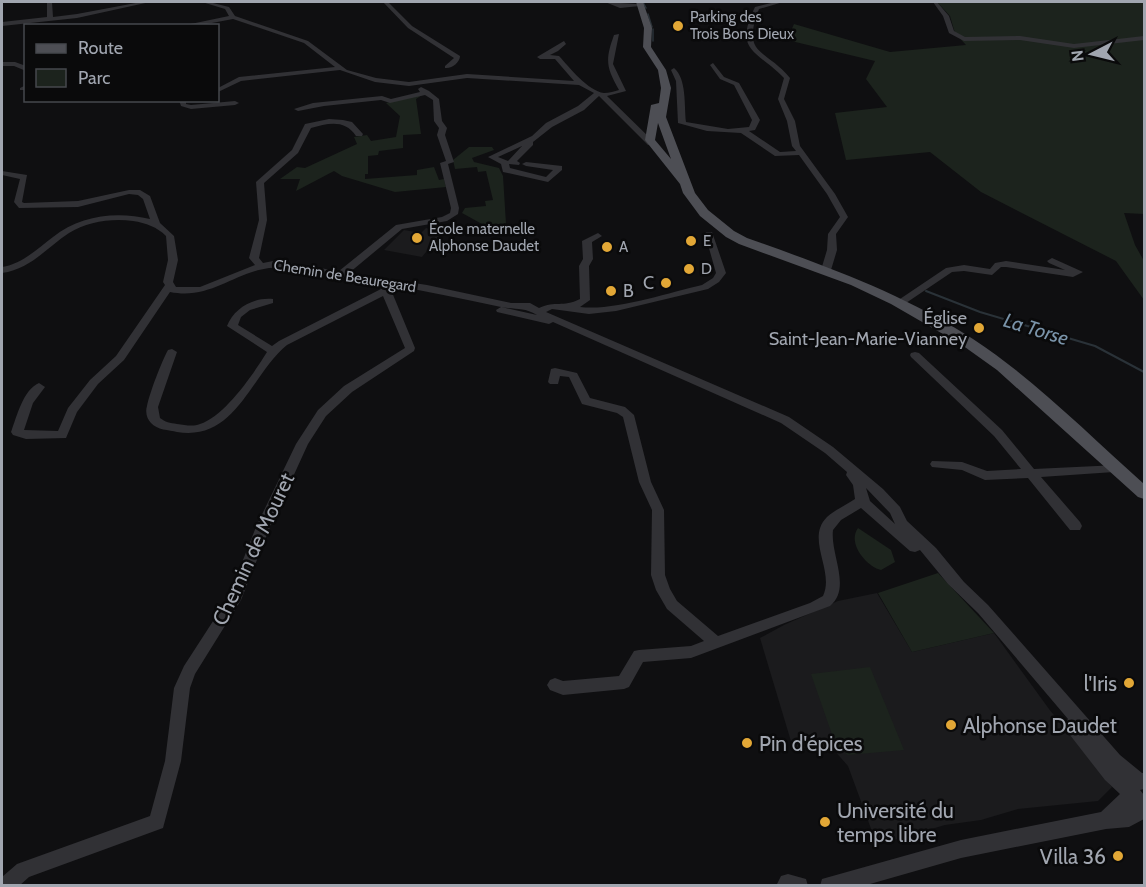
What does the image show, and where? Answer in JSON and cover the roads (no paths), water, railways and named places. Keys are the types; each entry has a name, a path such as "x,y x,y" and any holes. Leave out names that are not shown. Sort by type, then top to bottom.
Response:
{"main road":[{"path":"638,3 647,23 647,47 662,70 664,79 661,117 687,185 711,230 856,282 899,303 984,354 1144,493"},
{"path":"662,94 651,132 664,160 687,185"},
{"path":"651,132 668,133"},
{"path":"664,160 674,162 678,159"}],"street":[{"path":"49,2 50,20"},
{"path":"2,24 50,20 147,2"},
{"path":"206,2 227,8 233,17"},
{"path":"385,2 410,27 458,57 447,67 461,76"},
{"path":"608,2 620,6 638,3"},
{"path":"780,2 757,8 749,28 750,45 754,51 788,78 781,99 792,121 793,138 800,153 831,194 844,217 832,234 832,250 826,270"},
{"path":"934,2 946,16 949,30 960,38 976,40 1024,38 1074,46 1144,38"},
{"path":"195,24 233,17 306,42 340,68 363,78 415,85 461,76 580,83"},
{"path":"516,163 511,162 549,125 581,108 593,96 623,91 609,65 608,57 617,35"},
{"path":"564,43 556,50 540,57 557,57 580,83 601,94 628,122 651,132"},
{"path":"2,64 15,64 24,68"},
{"path":"713,65 722,78 737,84 755,113 755,125 744,131"},
{"path":"219,90 239,80 340,68"},
{"path":"674,70 680,94 682,123 744,131 778,154 800,153"},
{"path":"339,276 399,227 444,219 454,214 455,208 441,135 443,128 438,121 435,99 415,85"},
{"path":"298,109 304,105 321,106 382,98 390,101 427,92"},
{"path":"662,94 680,94"},
{"path":"182,102 183,105 191,107 235,103"},
{"path":"260,265 254,258 263,220 260,182 296,151 308,126 344,121 354,126 359,134"},
{"path":"628,122 651,132"},
{"path":"526,164 559,168 548,180 506,170 505,163 492,157 535,138"},
{"path":"2,173 24,177 18,202 22,206 78,204 135,192 147,198 156,223"},
{"path":"2,270 16,267 68,231 109,218 127,217 156,223 167,232 172,240 173,260 168,282 170,285 120,358 94,382 72,411 62,435 26,435 17,432 28,402 39,387"},
{"path":"538,312 550,306 589,310 616,308 705,287 716,280 721,273 711,230"},
{"path":"570,308 585,300 584,266 588,259 587,241 598,236"},
{"path":"899,303 928,286 933,279 958,268 992,272 998,265 1005,264 1073,274 1078,272 1052,261"},
{"name":"Chemin de Beauregard","path":"170,285 173,290 204,291 260,265 281,265 339,276 387,291 401,285 511,306 530,306 538,312 739,400 783,425 850,473 866,493"},
{"path":"172,352 152,407 152,416 162,425 189,430 200,429 216,421 273,351 401,285"},
{"name":"Chemin de Mouret","path":"5,885 23,870 157,822 173,761 182,688 189,671 234,600 263,527 302,444 322,413 348,389 409,351 410,348 387,291"},
{"name":"Chemin de Beauregard","path":"478,300 523,317 566,324"},
{"path":"269,301 244,310 234,319 232,326 273,351"},
{"path":"915,355 990,425 1076,526"},
{"path":"554,382 555,371 573,375 586,401 621,410 628,415 645,482 658,510 658,575 663,590 672,605 715,642"},
{"path":"936,464 971,467 986,476 1114,468"},
{"path":"555,685 563,688 624,682 639,656 691,652 815,607 828,600 832,592 832,579 825,532 830,523 866,493"},
{"path":"829,885 961,849 1106,820 1129,818 1144,808 1139,788 1111,774 1063,713 1016,646 895,514 888,502 866,493"},
{"path":"866,493 876,514 958,584"},
{"path":"840,515 895,514"},
{"path":"1106,820 1139,788"},
{"path":"785,885 788,883 799,885"}],"waterway":[{"name":"La Torse","path":"643,2 646,8"},
{"name":"La Torse","path":"648,14 652,27"},
{"name":"La Torse","path":"653,29 653,41"},
{"name":"La Torse","path":"926,291 980,312 1095,346 1144,372"}],"place":[{"name":"Parking des Trois Bons Dieux","path":"678,26"},
{"name":"École maternelle Alphonse Daudet","path":"417,238"},
{"name":"E","path":"691,241"},
{"name":"A","path":"607,247"},
{"name":"D","path":"689,269"},
{"name":"C","path":"666,283"},
{"name":"B","path":"611,291"},
{"name":"Église Saint-Jean-Marie-Vianney","path":"979,328"},
{"name":"l'Iris","path":"1129,683"},
{"name":"Alphonse Daudet","path":"951,725"},
{"name":"Pin d'épices","path":"747,743"},
{"name":"Université du temps libre","path":"825,822"},
{"name":"Villa 36","path":"1118,856"}]}
